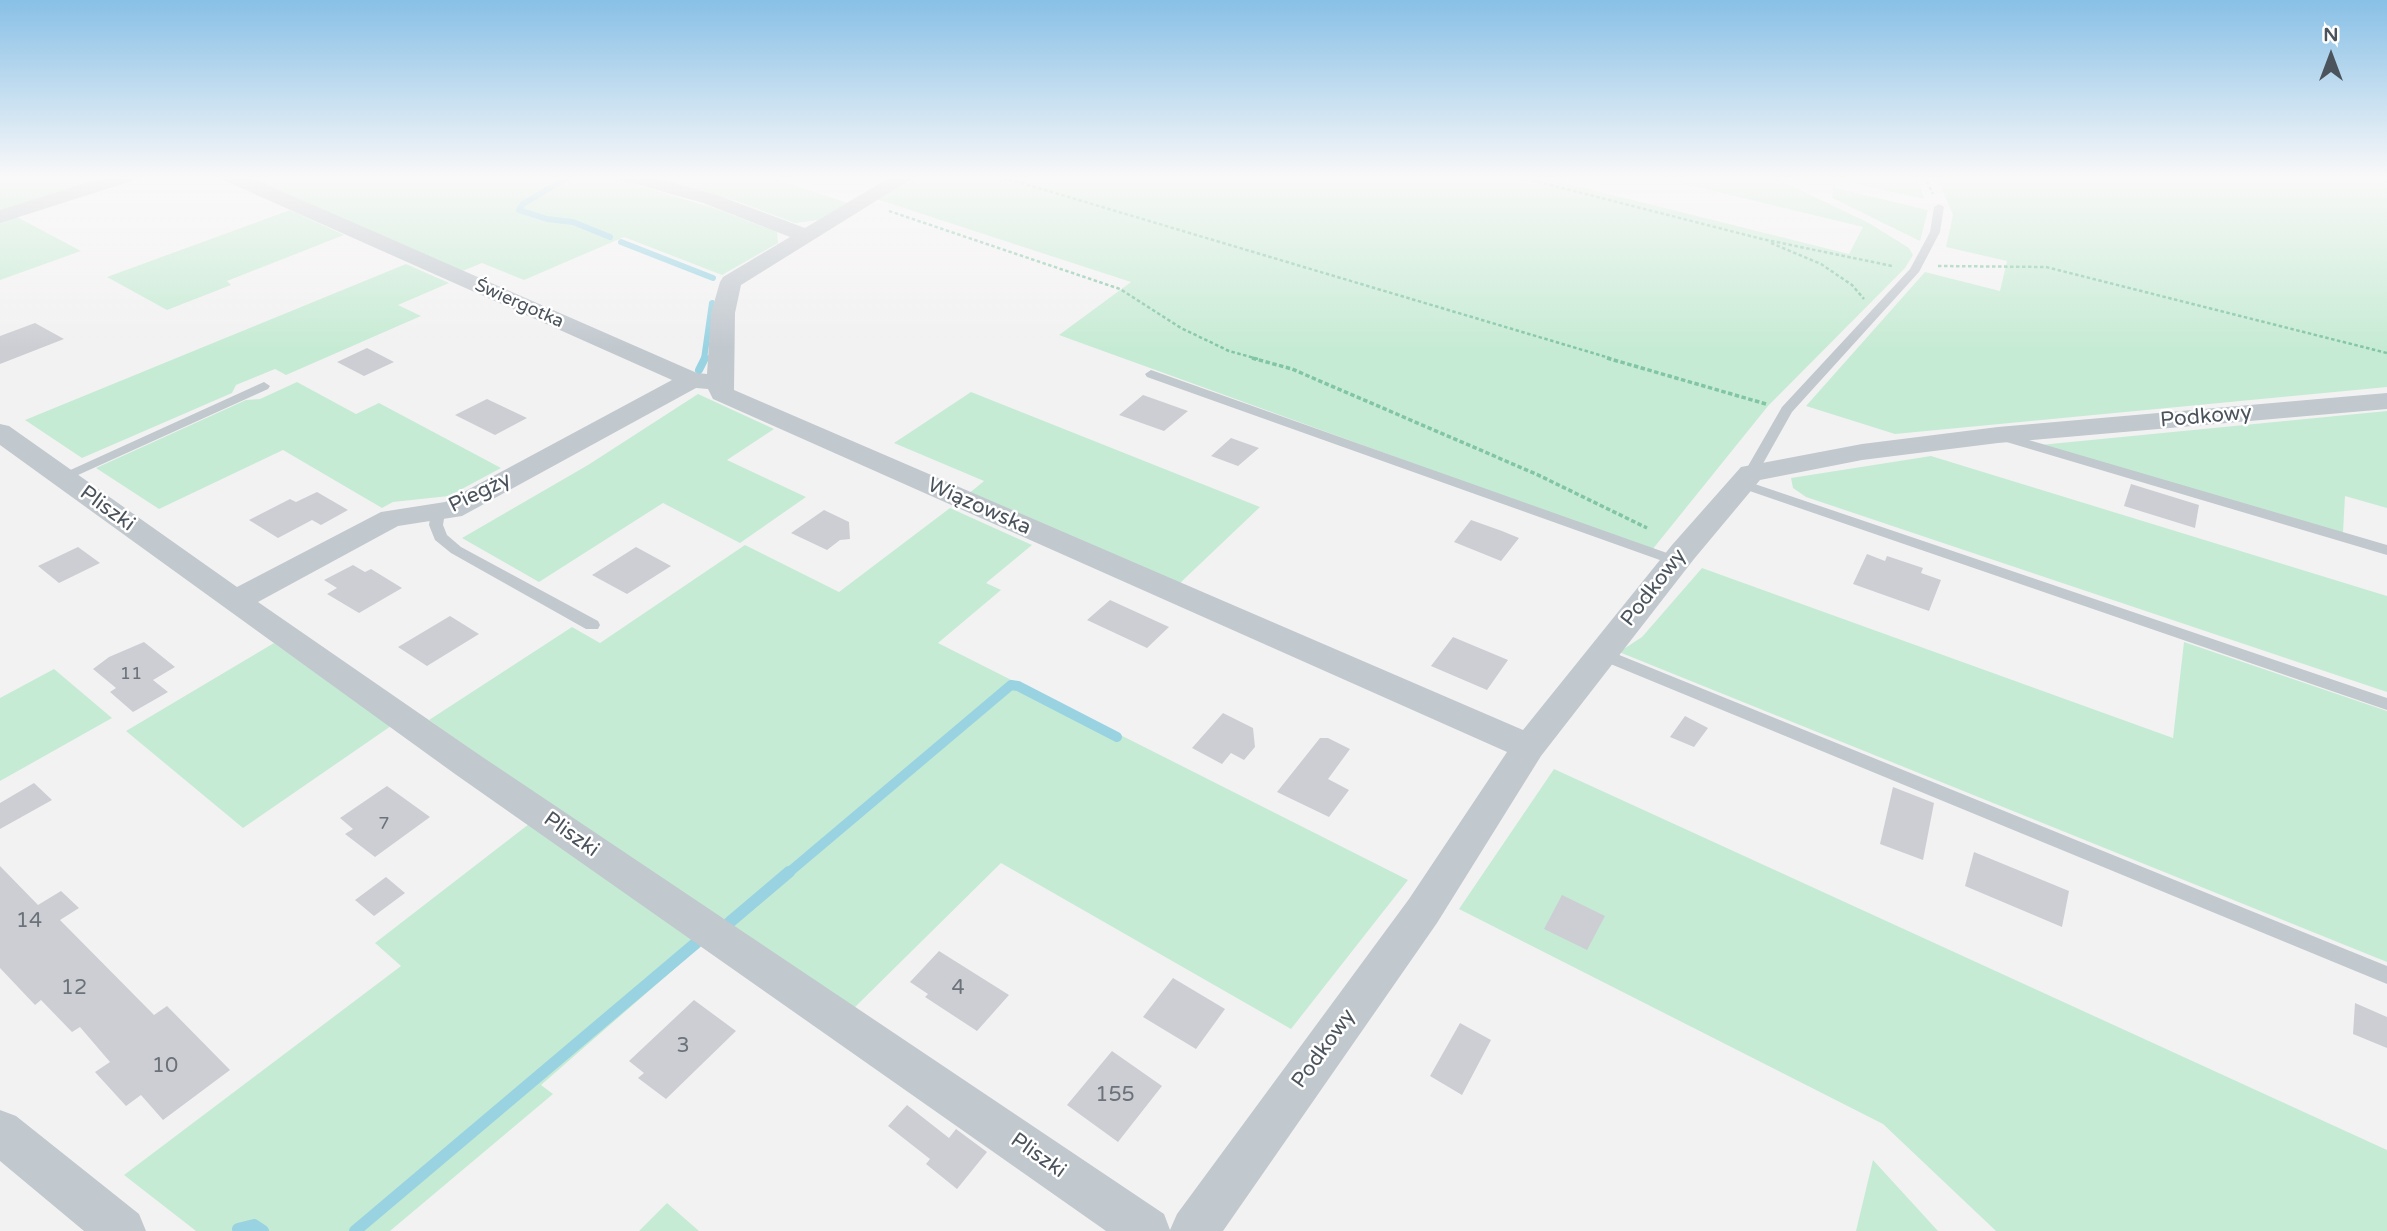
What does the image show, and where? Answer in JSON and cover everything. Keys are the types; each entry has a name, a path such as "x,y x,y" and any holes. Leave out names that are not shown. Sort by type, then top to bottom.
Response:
{"street":[{"name":"Świergotka","path":"363,233 706,382"},
{"path":"800,233 807,236"},
{"path":"706,382 731,282 811,233"},
{"name":"Piegży","path":"238,600 391,518 452,510 706,382"},
{"name":"Wiązowska","path":"706,382 729,399 1529,747"},
{"name":"Podkowy","path":"1194,1231 1423,911 1529,747 1679,556 1747,478 1861,452 1998,435 2387,401"},
{"name":"Pliszki","path":"0,432 468,765 1147,1231"},
{"path":"0,1132 122,1231"}],"lane":[{"path":"1934,233 1915,270 1787,410 1747,478 2387,704"},
{"path":"1151,374 1679,556"},
{"path":"62,477 264,386"},
{"path":"1998,435 2387,550"},
{"path":"438,512 436,525 440,537 456,550 592,625"},
{"path":"1602,654 2387,975"}],"path":[{"path":"955,233 1120,289 1181,328 1229,351 1292,369 1536,474 1636,520 1679,556"},
{"path":"1195,233 1308,270 1787,410"},
{"path":"1740,233 1915,270 1943,265 2046,267 2387,353"},
{"path":"1762,239 1821,264 1852,285 1876,314"}],"green space":[{"path":"0,233 48,233 81,251 0,280"},
{"path":"226,233 344,235 227,281 231,285 167,310 107,277"},
{"path":"373,233 777,233 778,243 722,275 624,237 524,280 482,263 460,272"},
{"path":"982,233 1767,233 1849,254 1860,233 1886,233 1909,248 1913,255 1905,268 1768,406 1652,550 1059,335 1131,282"},
{"path":"1905,233 1922,233 1920,241"},
{"path":"1949,233 2387,233 2387,387 1895,434 1806,406 1925,272 2000,291 2007,261 1946,247"},
{"path":"406,264 449,283 398,305 421,316 286,375 275,369 236,385 232,393 82,458 25,420"},
{"path":"297,382 356,414 379,403 501,468 449,496 393,502 382,508 283,450 159,509 96,468 246,400 260,399"},
{"path":"971,392 1260,507 1179,584 967,495 984,481 894,443"},
{"path":"698,394 774,429 727,460 806,497 740,543 663,503 539,582 462,538 588,465"},
{"path":"2387,411 2387,508 2345,496 2343,533 2040,445"},
{"path":"1931,456 2387,596 2387,692 1806,497 1793,488 1791,478"},
{"path":"950,508 1032,545 986,583 1001,590 938,643 1408,880 1291,1029 1001,863 848,1014 429,720 572,627 600,643 745,545 839,592"},
{"path":"1702,568 2173,738 2184,642 2387,711 2387,962 1619,652 1642,637"},
{"path":"274,643 391,726 243,828 126,731"},
{"path":"54,669 112,718 0,781 0,698"},
{"path":"1554,769 2387,1150 2387,1231 1996,1231 1883,1124 1459,909"},
{"path":"529,824 704,943 541,1085 553,1094 390,1231 196,1231 124,1175 401,966 375,943"},
{"path":"1873,1160 1938,1231 1856,1231"},
{"path":"667,1203 699,1231 639,1231"}],"building":[{"path":"35,323 64,339 0,364 0,336"},
{"path":"367,348 394,362 364,376 337,362"},
{"path":"1143,395 1188,411 1164,431 1119,415"},
{"path":"487,399 527,418 495,435 455,415"},
{"path":"1231,438 1259,448 1238,466 1211,456"},
{"path":"2131,484 2199,505 2195,528 2124,506"},
{"path":"317,492 348,510 321,525 312,520 278,538 249,520 290,499 296,502"},
{"path":"824,510 849,522 850,539 840,540 827,550 791,533"},
{"path":"1471,520 1519,538 1501,561 1454,542"},
{"path":"78,547 100,563 59,583 38,566"},
{"path":"636,547 671,566 627,594 592,575"},
{"path":"1867,554 1885,561 1887,556 1923,568 1921,573 1941,580 1929,611 1853,584"},
{"path":"353,565 365,572 371,569 402,588 359,613 327,594 337,588 324,580"},
{"path":"1110,600 1169,627 1147,648 1087,620"},
{"path":"450,616 479,634 427,666 398,647"},
{"path":"1453,637 1508,660 1487,690 1431,666"},
{"path":"144,642 175,667 153,680 168,692 133,712 110,692 116,688 93,669 109,657"},
{"path":"1223,713 1253,728 1255,747 1244,760 1231,753 1222,764 1192,748"},
{"path":"1685,716 1708,728 1694,747 1670,737"},
{"path":"1320,738 1328,738 1350,749 1328,779 1349,790 1329,817 1277,792"},
{"path":"34,783 52,800 0,829 0,803"},
{"path":"387,786 430,817 375,857 345,834 353,829 340,818"},
{"path":"1893,787 1934,803 1923,860 1880,844"},
{"path":"1974,852 2069,891 2062,927 1965,886"},
{"path":"0,866 38,905 61,891 79,908 60,920 154,1015 167,1006 230,1070 163,1120 141,1095 126,1106 95,1072 110,1062 80,1027 72,1032 41,1000 35,1005 0,968"},
{"path":"386,877 405,893 374,916 355,900"},
{"path":"1562,895 1605,916 1587,950 1544,929"},
{"path":"939,951 1009,995 977,1031 925,997 928,994 910,982"},
{"path":"1173,978 1225,1009 1196,1049 1143,1017"},
{"path":"694,1000 736,1031 666,1099 638,1078 644,1073 629,1061"},
{"path":"2355,1003 2387,1017 2387,1048 2353,1034"},
{"path":"1460,1023 1491,1040 1462,1095 1430,1076"},
{"path":"1112,1051 1162,1086 1118,1142 1067,1105"},
{"path":"907,1105 949,1138 956,1129 987,1152 957,1189 926,1164 930,1159 888,1126"}],"waterway":[{"path":"601,233 610,237"},
{"path":"621,242 713,278"},
{"path":"704,359 712,303"},
{"path":"699,370 705,358"},
{"path":"787,874 1011,685 1018,686 1117,737"},
{"path":"730,922 789,872"},
{"path":"355,1231 696,943"},
{"path":"238,1229 254,1225 263,1231"}]}
